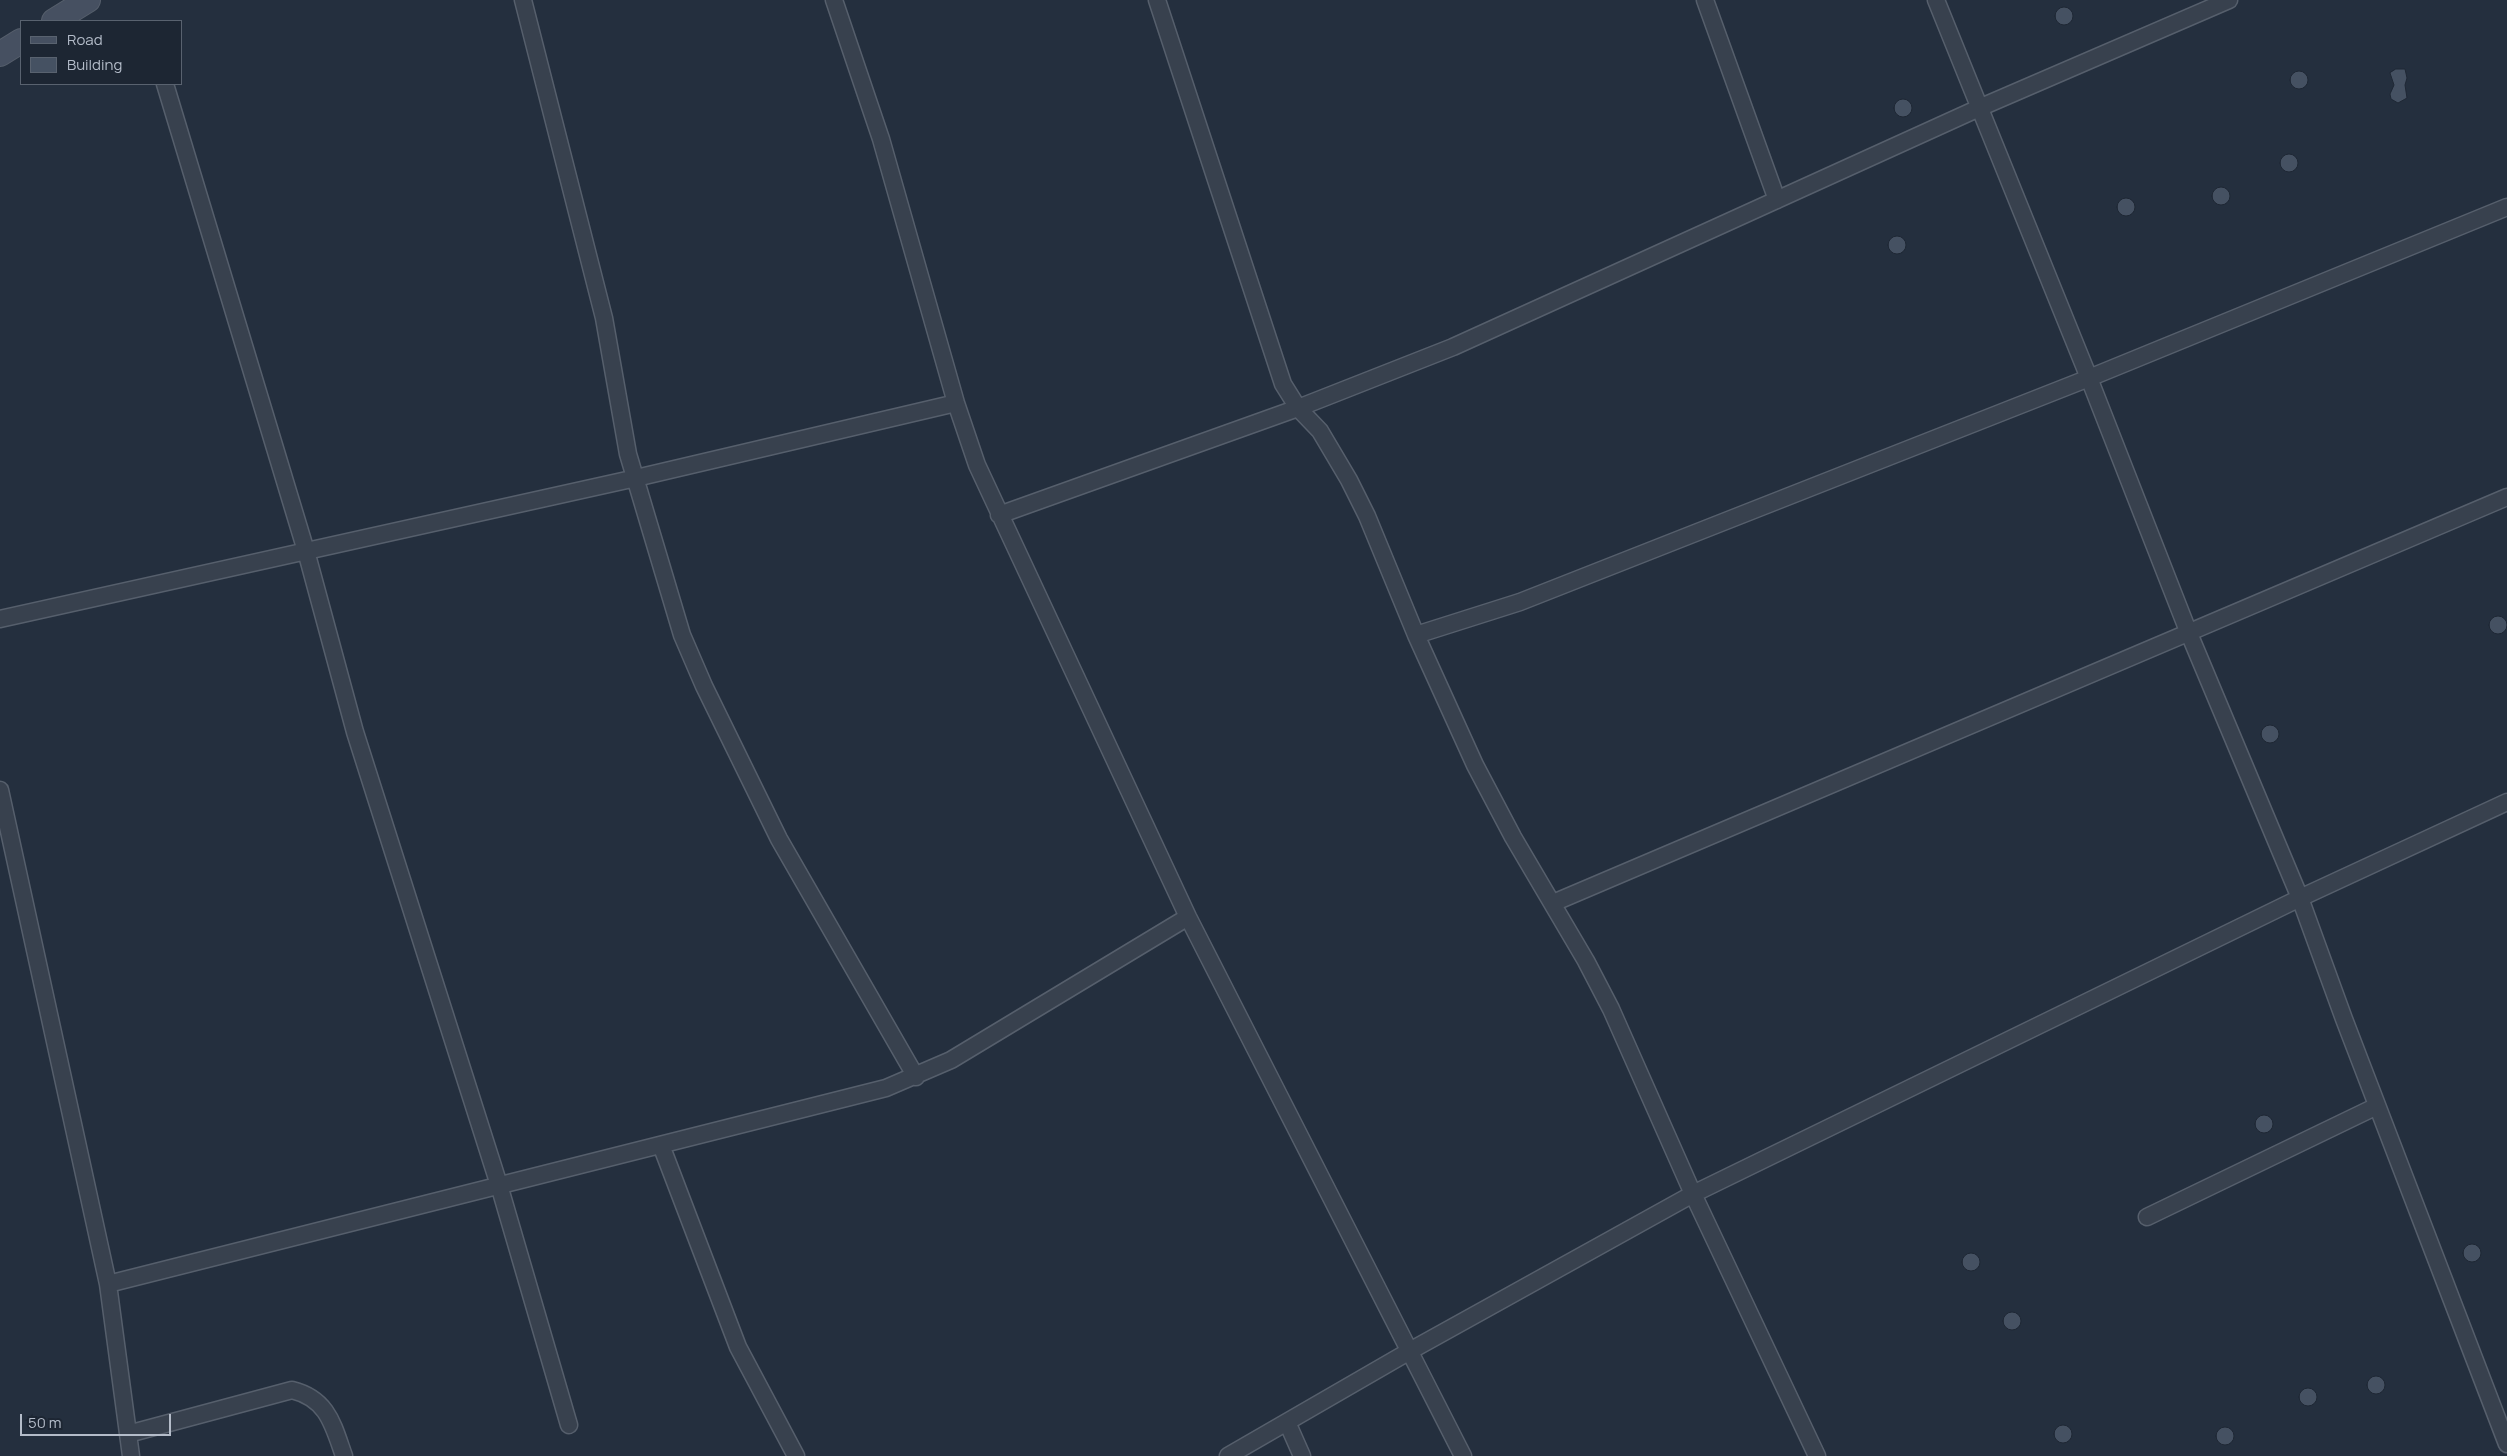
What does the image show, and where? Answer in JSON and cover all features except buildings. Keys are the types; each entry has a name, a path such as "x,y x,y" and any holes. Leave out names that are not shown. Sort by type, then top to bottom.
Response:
{"street":[{"path":"56,20 88,0"},
{"path":"523,0 604,318 618,391 622,431 682,635 704,686 788,855 916,1077"},
{"path":"834,0 887,157 956,403 977,465 1188,917 1408,1352 1463,1456"},
{"path":"1157,0 1283,384 1298,408 1320,431 1350,480 1367,516 1416,635 1475,765 1513,837 1553,903 1610,1009 1693,1194 1817,1456"},
{"path":"1705,0 1777,200"},
{"path":"1936,0 2090,378 2188,631 2300,898 2377,1106 2507,1444"},
{"path":"999,515 1298,408 1453,347 1979,108 2224,1"},
{"path":"0,54 20,42"},
{"path":"165,85 306,551 356,732 499,1185 569,1425"},
{"path":"1416,635 1520,602 2090,378 2507,208"},
{"path":"0,619 636,478 956,403"},
{"path":"1553,903 2188,631 2507,497"},
{"path":"0,790 108,1284 131,1456"},
{"path":"1228,1456 1408,1352 1693,1194 2300,898 2507,802"},
{"path":"108,1284 846,1100 916,1077 951,1060 1188,917"},
{"path":"2147,1217 2377,1106"},
{"path":"660,1145 738,1347 796,1456"},
{"path":"128,1434 292,1390 306,1393 331,1416 344,1456"},
{"path":"1287,1422 1302,1456"}]}
